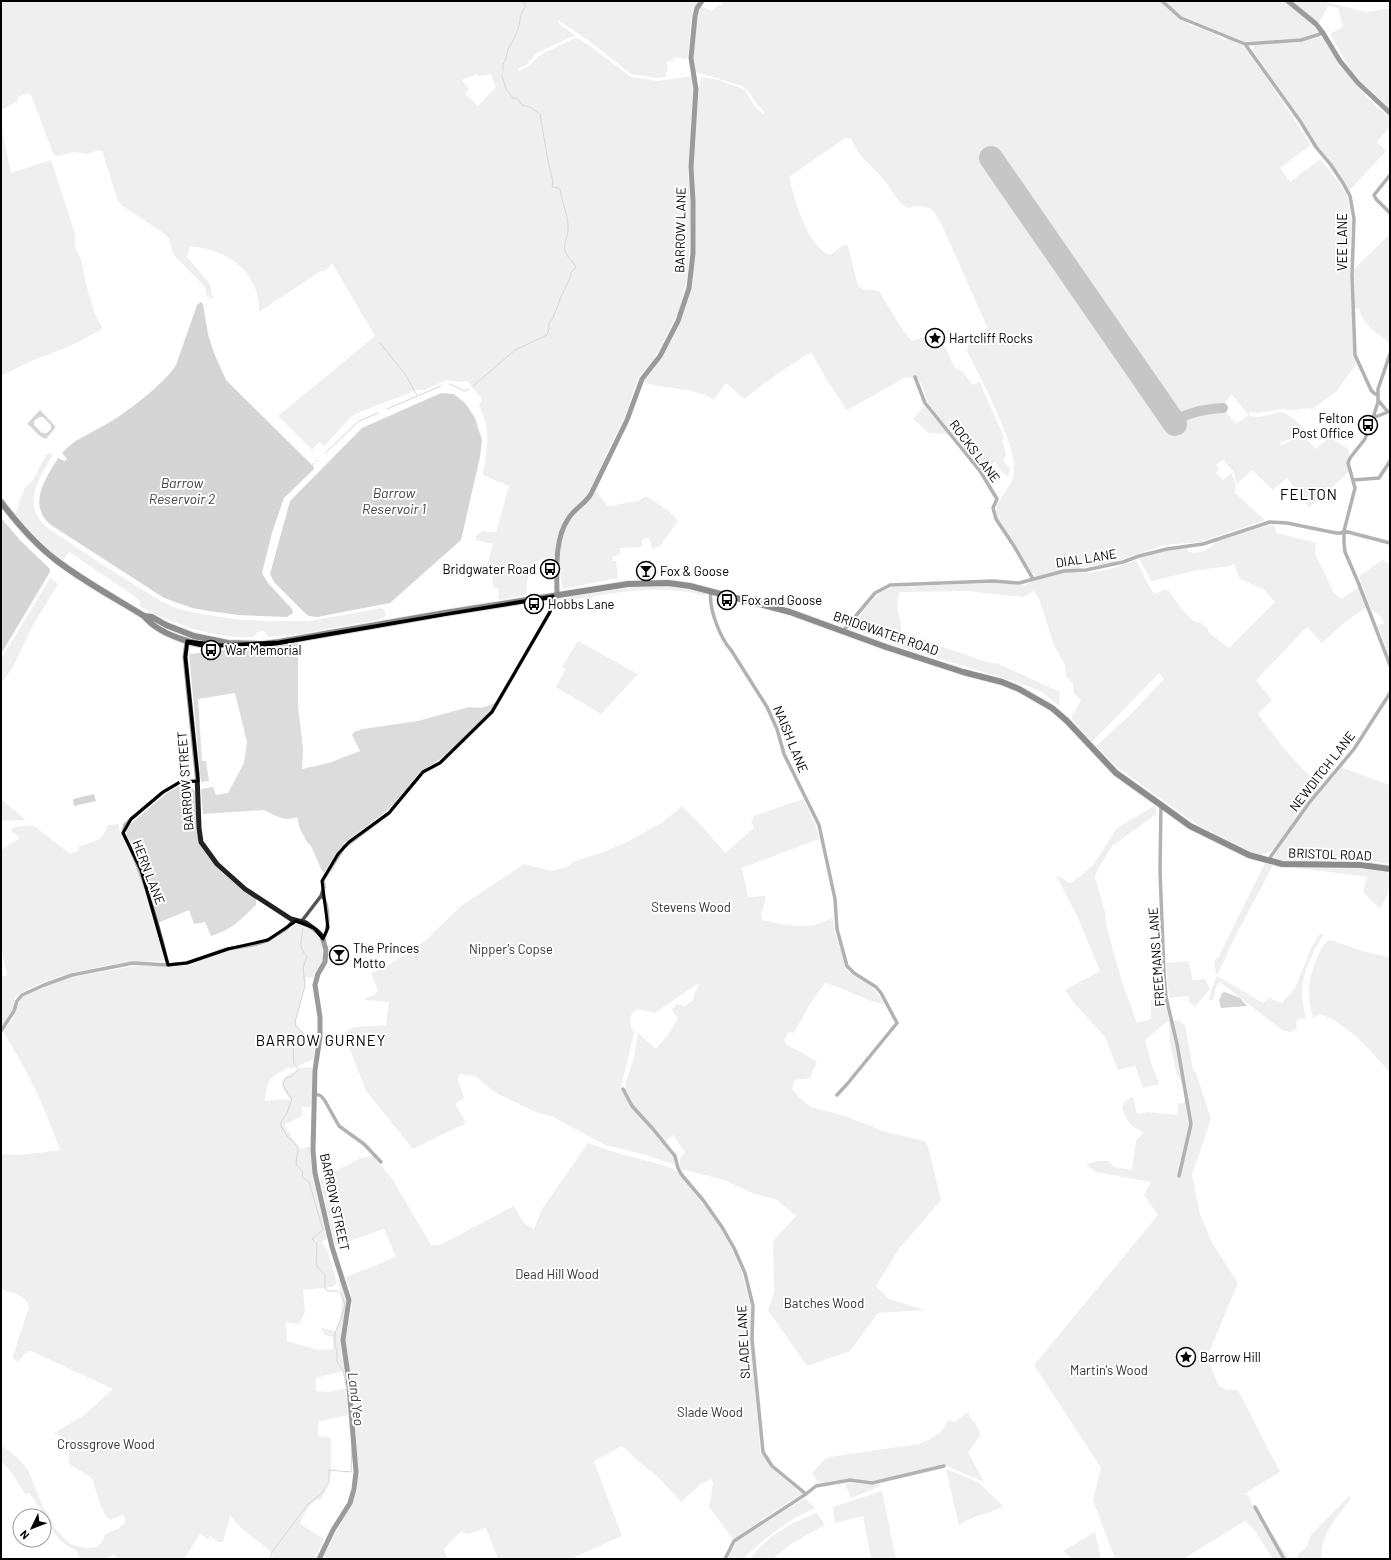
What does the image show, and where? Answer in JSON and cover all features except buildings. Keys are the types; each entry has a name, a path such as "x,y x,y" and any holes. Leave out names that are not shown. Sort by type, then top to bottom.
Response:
{"highway":[{"name":"BRIDGWATER ROAD","path":"1,502 28,534 55,560 144,616 149,621 167,632 187,641 221,646 228,643"},
{"name":"BRIDGWATER ROAD","path":"144,616 152,617 175,629 194,636 228,643 262,644 628,584 650,582 678,583 711,590 790,612 886,647 1002,682 1035,698 1052,708 1116,773 1190,826 1249,856 1269,861"},
{"path":"175,629 181,629 221,641"},
{"path":"175,629 185,635 187,641 194,636"},
{"name":"BRISTOL ROAD","path":"1269,861 1294,864 1361,865 1390,869"}],"main road":[{"name":"BARROW LANE","path":"555,596 559,547 564,526 569,517 591,494 629,416 642,379 660,356 678,321 689,288 693,253 693,201 691,167 696,89 691,58 695,16 697,8 702,1"},
{"path":"1288,1 1308,17 1323,33 1340,61 1358,83 1390,113"},
{"name":"BARROW STREET","path":"187,641 185,657 198,781 200,837 208,853 223,870 245,889 294,920 301,922 317,931 323,939 326,958 324,965 318,974 316,985 320,1017 320,1037 314,1070 312,1133 315,1173 334,1252 349,1300 343,1340 348,1375 356,1472 354,1489 350,1503 333,1530 319,1559"}],"street":[{"path":"1162,1 1181,18 1245,44 1301,40 1323,33"},
{"path":"1250,50 1253,43"},
{"name":"VEE LANE","path":"1245,44 1300,121 1316,147 1343,183 1350,196 1354,219 1352,275 1355,355 1371,390 1375,394 1378,394"},
{"path":"1390,176 1374,195 1390,213"},
{"path":"1390,354 1378,394 1373,418 1365,439 1350,458 1348,463 1355,488 1344,531 1345,552 1390,664"},
{"name":"ROCKS LANE","path":"915,377 925,403 980,471 997,499 993,508 996,518 1033,579"},
{"path":"1373,418 1389,411 1378,399"},
{"path":"1353,480 1379,478 1390,461"},
{"name":"DIAL LANE","path":"843,631 875,593 890,585 993,581 1019,583 1064,571 1086,570 1123,562 1139,556 1167,549 1203,544 1270,522 1287,523 1336,533 1341,533 1344,531 1390,543"},
{"name":"NAISH LANE","path":"711,590 710,600 716,622 726,644 767,707 777,729 784,754 819,826 835,899 837,928 842,951 850,970 876,987 898,1023 837,1095"},
{"path":"301,922 322,895 324,887 323,880 344,847 389,813 423,772 440,763 492,712 550,612 555,596"},
{"name":"NEWDITCH LANE","path":"1269,861 1309,803 1354,749 1390,693"},
{"name":"HERN LANE","path":"168,965 141,870 123,833 125,826 130,820 163,792 180,782 198,781"},
{"name":"FREEMANS LANE","path":"1160,805 1160,871 1166,997 1177,1044 1191,1124 1179,1176"},
{"path":"322,895 326,902 328,928 323,939"},
{"path":"1,1031 22,995 44,985 72,975 133,963 168,965 187,963 228,949 257,944 268,940 286,929 294,920"},
{"name":"SLADE LANE","path":"623,1088 628,1101 653,1129 674,1156 681,1174 716,1217 740,1261 753,1306 752,1339 763,1452 772,1466 806,1494"},
{"path":"314,1093 321,1096 325,1101 339,1126 364,1144 381,1162"},
{"path":"725,1559 734,1541 816,1486 850,1480 872,1483 944,1466"},
{"path":"1255,1507 1284,1559"}],"highlighted area":[{"path":"553,596 550,612 492,712 440,763 423,772 389,813 349,842 338,854 322,881 328,928 323,939 314,928 296,921 268,940 228,949 187,963 168,965 141,870 123,833 131,819 163,792 180,782 198,781 185,657 187,641 221,645 279,642"}],"green space":[{"path":"1,1 699,1 692,12 688,57 685,59 674,57 674,60 667,61 668,71 666,72 666,77 657,78 631,74 588,40 558,20 560,25 575,35 537,53 525,66 518,69 519,71 529,66 538,56 575,38 587,44 631,77 658,81 692,76 694,91 688,171 691,215 688,271 684,293 678,313 653,361 638,378 626,414 588,495 565,517 557,539 555,556 531,563 526,595 499,600 498,588 493,588 492,572 486,569 493,544 475,540 476,536 482,531 496,532 509,486 483,475 486,457 487,432 486,424 479,406 482,399 467,381 459,382 447,380 424,390 417,390 357,413 351,417 324,446 319,442 312,450 278,416 375,336 332,263 326,270 321,271 259,312 258,298 254,285 239,265 217,252 190,246 187,257 210,284 213,299 206,295 206,290 203,285 173,254 169,239 165,234 121,205 118,201 102,151 99,150 88,154 74,152 56,156 53,153 31,95 25,94 18,97 18,101 1,110","holes":["476,74 479,76 490,74 496,87 478,106 465,93 469,89 462,80"]},
{"path":"724,1 1160,1 1183,21 1224,40 1230,38 1247,48 1311,145 1280,168 1290,182 1321,160 1341,185 1347,195 1352,226 1349,254 1354,356 1356,364 1337,391 1311,410 1310,408 1293,410 1282,409 1259,413 1250,412 1249,415 1261,417 1280,412 1287,414 1294,419 1306,431 1296,437 1279,443 1281,445 1303,435 1316,449 1326,440 1331,438 1348,449 1350,453 1346,463 1350,471 1309,508 1287,478 1273,490 1252,470 1237,484 1233,471 1223,460 1216,465 1219,469 1216,473 1223,480 1231,473 1236,485 1235,493 1265,520 1201,542 1164,545 1112,563 1080,567 1075,572 1106,570 1136,560 1154,594 1164,590 1169,591 1187,615 1196,622 1201,623 1208,629 1208,632 1229,648 1275,602 1263,589 1240,579 1234,564 1151,581 1139,558 1171,549 1187,548 1189,552 1201,552 1211,547 1217,541 1274,524 1277,533 1316,543 1315,554 1334,593 1341,599 1359,587 1366,607 1344,623 1322,643 1307,627 1256,680 1272,700 1258,714 1286,751 1320,787 1274,849 1259,855 1242,848 1196,824 1117,767 1096,746 1130,715 1164,679 1159,673 1092,742 1089,739 1071,718 1081,700 1074,694 1073,684 1066,676 1065,665 1054,645 1039,599 1034,591 1023,597 965,591 900,592 897,603 901,623 901,634 909,638 922,639 990,663 997,663 1060,692 1059,706 1042,692 1025,685 901,647 852,628 851,625 879,593 892,587 994,583 1025,585 1031,582 1035,573 1032,574 997,518 997,505 1013,478 1013,456 998,415 967,351 969,343 988,329 941,223 932,209 920,206 908,208 901,203 883,179 858,152 851,138 845,138 789,177 794,197 803,221 815,243 830,255 845,244 848,246 858,286 863,289 879,291 900,326 912,341 932,334 937,334 949,354 955,368 963,372 973,385 980,381 1004,437 1002,441 1006,453 1004,462 1010,468 1008,477 1001,471 995,462 984,470 981,469 928,404 923,387 917,377 905,378 847,410 830,385 811,352 777,374 744,399 726,383 714,400 697,392 643,382 662,357 672,340 684,311 692,282 692,169 700,80 703,77 718,80 744,89 757,109 764,114 764,111 748,91 742,86 696,72 694,39 700,7 701,6 712,11 718,5 721,5","holes":["991,156 994,157 1168,411 1174,415 1177,415 1220,405 1225,403 1231,394 1249,415 1236,424 1225,411 1206,411 1187,416 1173,425 1170,423 990,162 989,159"]},
{"path":"1165,1 1326,1 1367,12 1390,8 1390,109 1360,81 1346,63 1330,34 1343,27 1338,8 1328,6 1320,21 1314,26 1319,31 1318,32 1300,38 1245,42 1178,14"},
{"path":"1318,36 1323,38 1338,61 1361,90 1390,118 1390,127 1377,142 1386,151 1349,191 1333,165 1316,144 1253,50 1254,45 1261,43 1300,42"},
{"path":"1,125 11,173 51,160 75,234 75,247 81,259 86,284 95,314 102,327 101,330 70,346 29,362 3,375 1,375"},
{"path":"1390,234 1390,343 1367,324 1359,308 1355,309 1354,269"},
{"path":"924,406 948,434 929,433 913,419"},
{"path":"50,453 53,455 37,483 34,493 35,511 40,520 49,529 161,601 176,608 192,612 233,619 265,621 309,621 382,608 386,615 381,619 301,634 268,637 265,632 261,631 254,637 239,637 224,636 196,630 168,620 140,607 140,602 134,596 69,552 63,561 45,546 15,515 24,489 33,480 46,455"},
{"path":"596,491 608,506 638,501 646,496 669,511 678,521 660,546 652,549 649,538 642,539 642,547 620,548 620,555 612,557 613,561 616,561 618,578 563,589 560,572 560,552 564,533 574,514 591,499"},
{"path":"1383,560 1390,565 1390,659 1378,626 1384,623 1381,617 1371,610 1359,576"},
{"path":"50,578 58,584 33,625 13,667 1,684 1,659"},
{"path":"641,586 682,588 705,593 706,596 669,590 632,591 558,602 554,605 557,599"},
{"path":"578,641 638,674 601,714 556,687 566,669 562,667"},
{"path":"298,643 298,705 303,749 302,769 329,763 360,751 352,735 354,732 363,729 418,721 469,707 483,707 496,702 489,714 442,758 420,772 395,803 383,814 343,844 324,873 311,846 300,829 297,817 285,819 264,810 203,814 201,789 213,787 216,795 228,793 244,763 247,742 235,693 198,699 202,761 206,761 209,781 201,782 189,654"},
{"path":"1341,767 1390,785 1390,864 1346,859 1288,861 1274,858 1273,857 1302,815"},
{"path":"183,784 188,784 195,791 197,834 206,853 221,871 239,887 256,898 256,905 241,919 225,931 211,936 205,922 194,924 189,910 158,923 143,870 126,834 129,825 168,792"},
{"path":"1,799 26,820 1,821"},
{"path":"803,799 816,826 819,839 742,868 748,897 766,896 761,916 763,920 802,926 815,925 833,918 834,930 848,972 873,989 884,1004 869,1000 825,983 810,1004 794,1033 789,1032 784,1040 787,1045 817,1061 810,1078 795,1080 792,1089 811,1107 845,1116 886,1132 925,1141 928,1146 941,1200 899,1249 876,1286 889,1299 925,1310 878,1313 850,1351 807,1366 768,1310 774,1292 773,1241 796,1216 777,1200 752,1193 724,1180 681,1169 680,1160 685,1152 673,1135 664,1142 638,1113 625,1090 625,1084 634,1058 638,1033 656,1049 678,1019 672,1010 677,1004 685,1006 693,1000 695,992 699,986 697,984 655,1013 638,1009 634,1011 630,1020 634,1033 621,1088 631,1106 674,1157 675,1162 673,1164 646,1155 605,1145 551,1116 536,1112 498,1094 476,1076 459,1074 458,1080 464,1098 455,1104 466,1123 413,1149 366,1091 351,1052 342,1034 354,1027 386,1025 389,1002 365,1000 365,998 374,995 378,991 371,973 384,968 425,941 461,906 524,864 551,871 566,867 575,861 601,853 631,840 663,822 682,806 703,827 725,853 754,828 751,821 754,816"},
{"path":"1154,806 1156,807 1156,814 1112,846 1098,869 1095,877 1105,912 1107,929 1123,985 1137,1023 1151,1019 1151,1001 1164,995 1169,1020 1145,1040 1151,1063 1159,1084 1143,1088 1135,1066 1118,1070 1105,1037 1075,1004 1065,990 1100,971 1078,918 1056,875 1070,883 1082,875 1093,865 1117,828"},
{"path":"118,824 121,835 131,853 144,884 144,889 147,894 163,949 164,961 127,963 107,966 46,981 14,998 15,1007 1,1028 1,977 7,975 1,948 1,850 20,838 11,830 14,827 33,825 70,854 79,850 79,846 94,842 100,838 108,825"},
{"path":"1265,863 1273,865 1233,941 1218,974 1216,974 1214,960 1218,958"},
{"path":"1292,867 1358,868 1386,872 1390,877 1389,886 1384,902 1379,908 1363,892 1367,877"},
{"name":"Crossgrove Wood","path":"297,923 309,927 318,935 322,940 325,952 316,980 306,977 305,987 296,1021 297,1026 307,1036 306,1040 311,1039 311,1042 313,1042 312,1047 317,1046 315,1058 291,1069 289,1067 274,1076 267,1087 265,1101 280,1099 290,1100 283,1087 283,1080 294,1071 307,1067 311,1068 313,1075 311,1107 302,1107 302,1116 284,1125 300,1149 310,1146 312,1164 328,1237 322,1242 328,1253 337,1283 333,1287 303,1290 305,1312 299,1324 286,1322 287,1341 319,1350 333,1349 333,1337 325,1335 321,1328 335,1331 338,1324 342,1306 338,1280 340,1279 347,1301 342,1334 346,1376 344,1377 343,1371 316,1378 316,1391 328,1392 346,1388 348,1415 318,1422 318,1436 331,1438 331,1473 325,1492 320,1501 318,1499 309,1507 300,1524 324,1539 315,1559 272,1559 273,1553 241,1528 230,1516 223,1542 218,1542 210,1536 208,1539 200,1534 184,1559 119,1559 114,1555 103,1559 80,1559 77,1551 55,1535 52,1530 52,1522 54,1527 70,1544 91,1548 97,1547 103,1541 104,1535 119,1528 125,1523 125,1517 122,1515 111,1520 106,1517 92,1478 69,1464 69,1446 60,1436 54,1433 83,1416 113,1389 31,1351 25,1353 19,1362 13,1359 29,1307 28,1303 22,1297 1,1289 1,1154 22,1155 60,1150 35,1090 3,1032 13,1018 21,998 45,986 73,977 140,965 189,965 218,953 270,941"},
{"path":"1320,934 1324,934 1308,964 1303,980 1302,1000 1306,1018 1298,1019 1296,1023 1297,1028 1291,1032 1282,1030 1220,982 1216,986 1213,1000 1209,1000 1211,990 1217,976 1263,1003 1269,998 1282,1003 1295,988 1312,946"},
{"path":"1330,940 1366,952 1390,957 1390,1074 1387,1069 1349,1030 1320,1014 1313,1018 1309,996 1310,980 1318,956 1326,943"},
{"path":"1188,961 1193,980 1205,979 1210,989 1195,1006 1190,1003 1188,996 1169,998 1166,963"},
{"name":"Martin's Wood","path":"1169,1020 1179,1021 1185,1025 1193,1070 1196,1073 1211,1119 1192,1175 1200,1214 1212,1243 1238,1283 1207,1357 1219,1386 1227,1390 1238,1390 1280,1472 1247,1492 1245,1495 1248,1495 1256,1513 1290,1559 1273,1559 1255,1531 1245,1521 1183,1559 1115,1559 1093,1500 1101,1468 1034,1365 1158,1215 1144,1195 1151,1182 1095,1172 1086,1164 1099,1161 1108,1161 1114,1167 1132,1170 1136,1141 1143,1132 1135,1128 1127,1120 1122,1108 1125,1101 1133,1097 1137,1114 1148,1112 1178,1115 1178,1103 1184,1103 1187,1089 1177,1076 1170,1043"},
{"path":"588,1143 674,1169 718,1223 741,1270 750,1303 760,1451 771,1468 802,1493 733,1539 709,1507 713,1483 711,1479 701,1484 681,1502 658,1477 625,1448 620,1447 594,1461 622,1536 570,1559 498,1559 486,1528 467,1534 462,1531 444,1549 447,1557 445,1559 321,1559 351,1505 357,1490 351,1382 345,1341 352,1306 351,1294 346,1277 396,1257 384,1229 335,1246 320,1179 361,1158 373,1156 393,1180 431,1245 440,1245 514,1206 524,1223 534,1229 542,1209"},
{"path":"969,1412 969,1416 978,1428 980,1436 968,1452 984,1482 947,1466 934,1467 872,1481 851,1478 818,1483 812,1473 829,1457 919,1444 932,1438 940,1432 948,1420 954,1422"},
{"path":"1,1445 18,1458 28,1470 44,1508 40,1508 29,1493 25,1494 11,1472 1,1461"},
{"path":"946,1469 978,1482 1003,1506 964,1522 959,1526"},
{"path":"850,1482 871,1485 880,1484 881,1486 851,1498 845,1484"},
{"path":"882,1491 896,1559 871,1559 863,1516 835,1523 833,1507"},
{"path":"1349,1496 1351,1499 1335,1519 1326,1534 1323,1542 1322,1559 1300,1559 1297,1556 1307,1546 1311,1535"},
{"path":"805,1499 815,1508 795,1518 777,1530 743,1559 727,1559 736,1542"},
{"path":"817,1513 825,1525 791,1544 772,1559 750,1559 771,1537 798,1521"},
{"path":"1095,1532 1101,1559 1073,1559 1063,1551"}],"water":[{"name":"Barrow Reservoir 2","path":"201,302 203,304 208,334 214,353 226,380 314,467 314,469 284,498 272,533 262,573 268,583 292,609 293,613 287,617 239,615 209,611 192,608 164,598 51,525 44,517 40,509 39,501 44,483 58,458 65,461 67,459 62,453 66,448 112,421 132,407 153,390 170,373 176,365 197,305"},
{"name":"Barrow Reservoir 1","path":"441,393 454,394 466,404 475,418 482,440 480,457 461,540 390,603 317,617 309,616 274,582 270,574 290,501 362,428"},
{"path":"40,410 55,426 55,428 46,439 40,436 27,424","holes":["39,417 43,417 51,425 51,429 47,433 42,433 34,425 34,421"]},
{"path":"1,518 20,540 50,569 50,572 1,654"},
{"path":"94,794 96,801 74,806 73,799"},
{"path":"1225,992 1240,998 1247,1006 1221,1008 1219,1000 1222,993"}],"waterway":[{"path":"503,71 503,64 506,59 508,49 517,33 520,16 526,6 523,1"},
{"path":"473,386 515,350 547,335 549,323 553,318 571,276 571,272 576,268 565,251 568,230 567,220 560,190 552,187 553,181 540,114 530,107 522,105 518,99 513,98 506,89 502,76"},
{"path":"380,343 405,374 417,395"},
{"path":"449,384 465,391 469,389"},
{"path":"387,409 441,386"},
{"path":"325,453 359,421 378,413"},
{"name":"Land Yeo","path":"303,929 301,947 307,957 303,967 305,986 295,1022 296,1026 306,1036 293,1046 294,1064 299,1069 292,1076 286,1078 283,1083 292,1099 287,1113 281,1122 281,1126 287,1136 298,1147 296,1164 303,1172 302,1177 309,1182 323,1230 312,1239 317,1244 316,1265 325,1275 325,1289 328,1291 338,1291 342,1295 345,1305 335,1333 335,1347 337,1350 337,1362 343,1370 346,1385"},
{"name":"Land Yeo","path":"270,1559 272,1552 308,1504 322,1493 329,1482 329,1470 351,1472 352,1448"}],"taxiway":[{"path":"1169,416 1178,419 1200,411 1223,408"}],"runway":[{"path":"991,158 1175,424"}],"place":[{"name":"Hartcliff Rocks","path":"935,338"},
{"name":"Felton Post Office","path":"1368,425"},
{"name":"Bridgwater Road","path":"550,569"},
{"name":"Fox & Goose","path":"646,571"},
{"name":"Fox and Goose","path":"727,600"},
{"name":"Hobbs Lane","path":"534,604"},
{"name":"War Memorial","path":"211,650"},
{"name":"The Princes Motto","path":"339,955"},
{"name":"Barrow Hill","path":"1186,1357"}],"district":[{"name":"FELTON","path":"1309,495"},
{"name":"BARROW GURNEY","path":"321,1041"}],"park label":[{"name":"Stevens Wood","path":"691,907"},
{"name":"Nipper's Copse","path":"511,949"},
{"name":"Dead Hill Wood","path":"557,1274"},
{"name":"Batches Wood","path":"824,1303"},
{"name":"Slade Wood","path":"710,1412"}]}
